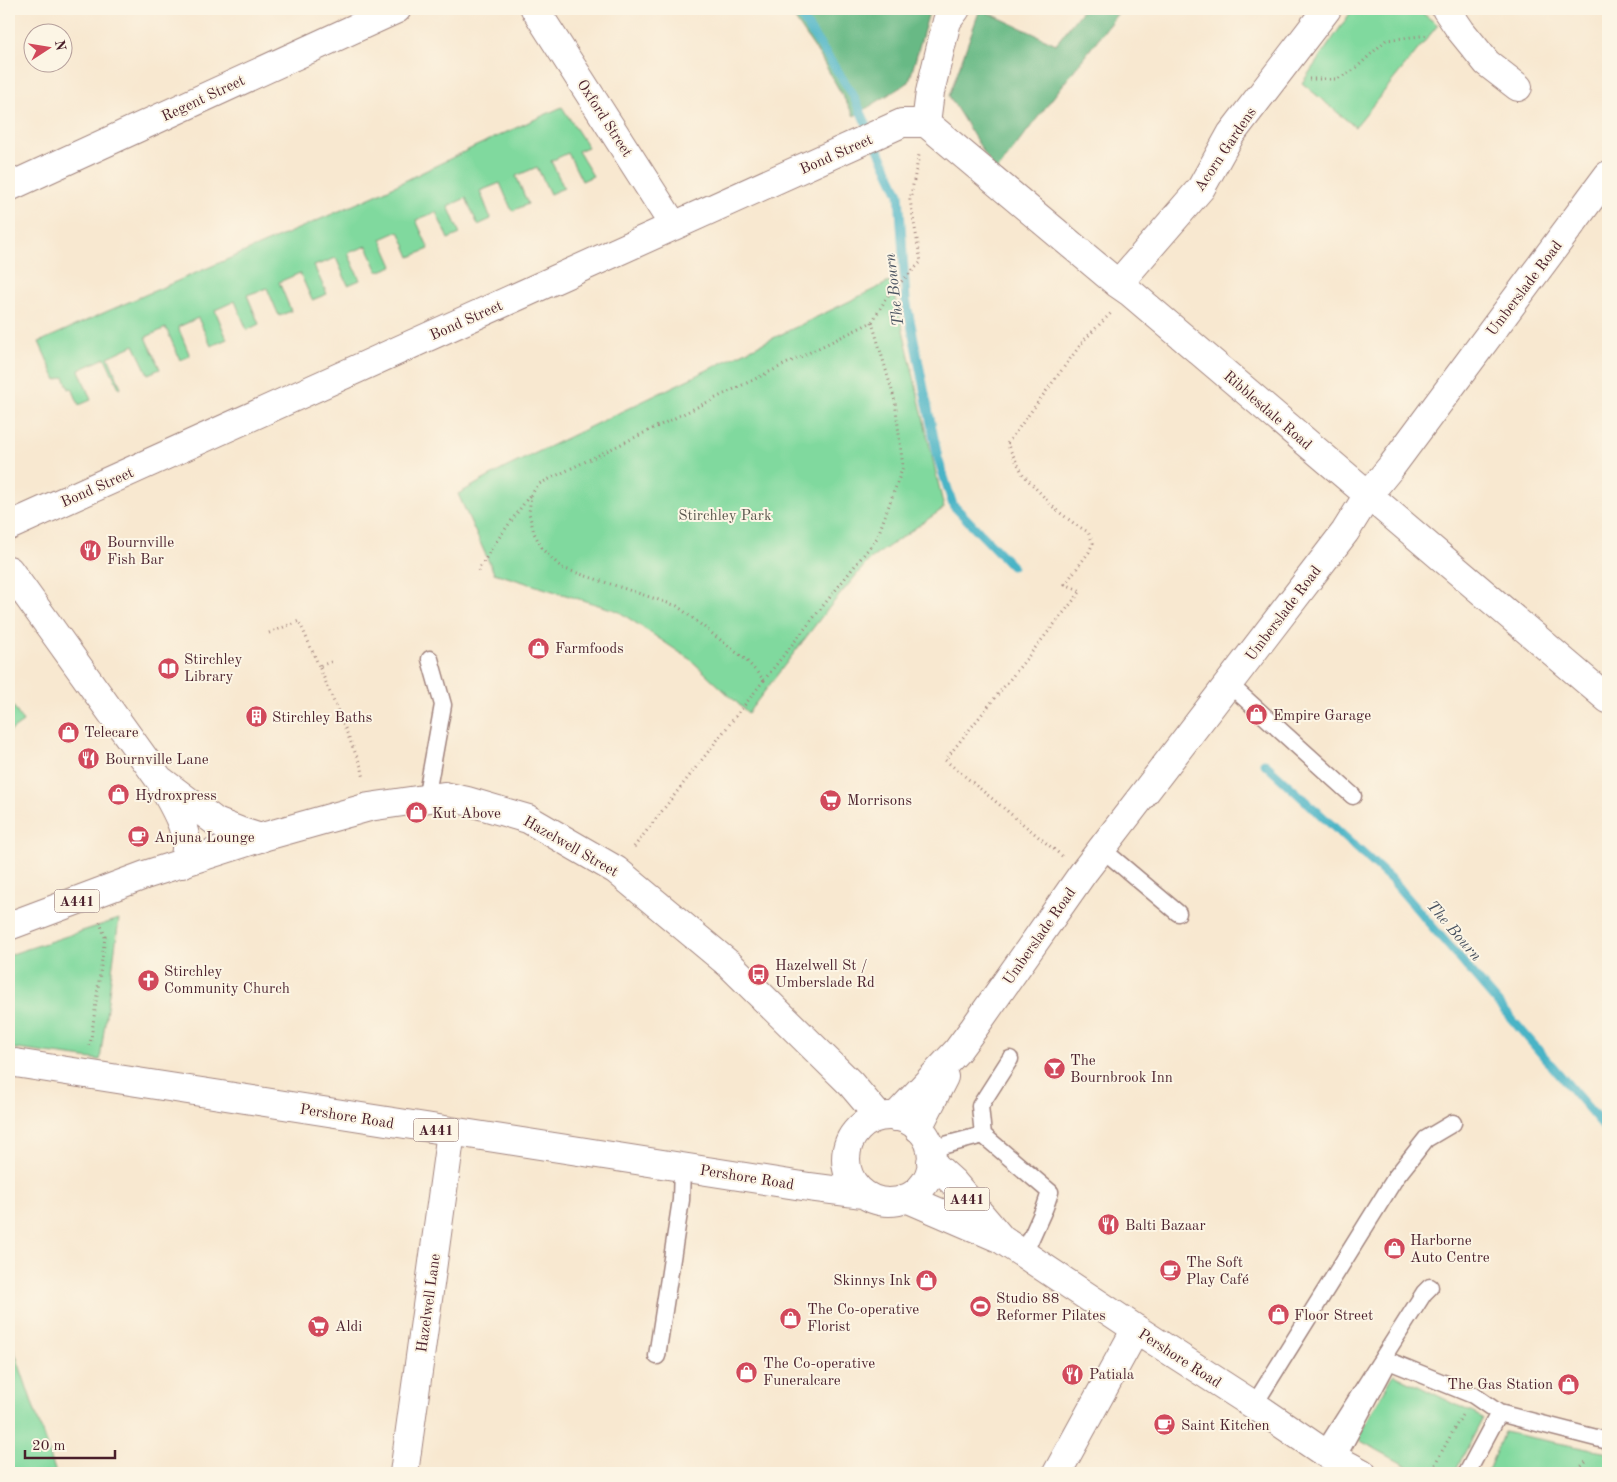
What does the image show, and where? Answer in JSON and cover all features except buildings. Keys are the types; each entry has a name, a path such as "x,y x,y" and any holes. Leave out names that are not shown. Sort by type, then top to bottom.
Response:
{"street":[{"name":"Regent Street","path":"9,187 397,9"},
{"name":"Oxford Street","path":"535,9 674,226"},
{"path":"914,123 930,92 947,21 956,9"},
{"name":"Acorn Gardens","path":"1124,289 1201,188 1231,134 1327,9"},
{"path":"1446,9 1461,31 1488,63 1518,88"},
{"name":"Bond Street","path":"9,526 851,147 914,123"},
{"name":"Ribblesdale Road","path":"914,123 1124,289 1608,699"},
{"name":"Umberslade Road","path":"911,1134 957,1051 1083,873 1344,532 1368,496 1391,468 1608,175"},
{"path":"9,570 159,779 177,812 186,838 186,850 182,864"},
{"path":"159,779 216,822 239,832 261,838"},
{"name":"Hazelwell Street","path":"9,926 90,896 261,838 369,807 444,796 528,818 616,870 730,965 851,1084 911,1134"},
{"name":"Pershore Road","path":"9,1062 451,1132 863,1194"},
{"path":"869,1121 911,1134 930,1172 926,1181 918,1190 906,1198 893,1202 874,1200 863,1194 853,1183 847,1170 846,1156 854,1133 869,1121"},
{"name":"Hazelwell Lane","path":"404,1473 451,1132"},
{"name":"Pershore Road","path":"911,1134 1001,1239"},
{"name":"Pershore Road","path":"906,1198 1001,1239 1254,1405 1330,1462 1362,1473"},
{"path":"1057,1473 1136,1329"}],"lane":[{"path":"426,798 443,705 430,659"},
{"path":"1229,684 1353,796"},
{"path":"1102,849 1178,913"},
{"path":"983,1135 980,1106 1010,1059"},
{"path":"1254,1405 1396,1177 1426,1139 1453,1123"},
{"path":"911,1134 983,1135 1050,1192 1024,1254"},
{"path":"657,1356 681,1200 682,1167"},
{"path":"1330,1462 1424,1293 1430,1287"},
{"path":"1330,1462 1389,1362 1473,1395 1499,1413 1608,1441"},
{"path":"1466,1473 1499,1413"}],"path":[{"path":"1273,80 1337,79 1354,70 1386,40 1461,31"},
{"path":"478,571 493,546 540,484 872,322 889,294 921,262 910,200 914,123"},
{"path":"1083,873 945,760 1081,591 1065,584 1093,543 1088,532 1076,526 1055,509 1029,482 1022,474 1007,444 1124,289"},
{"path":"616,870 877,538 902,467 895,401 872,322"},
{"path":"531,495 529,513 534,533 543,550 562,568 677,606 746,660 764,680"},
{"path":"269,633 298,621 362,769 369,807"},
{"path":"319,666 331,662"},
{"path":"90,896 105,937 90,1049"},
{"path":"1430,1473 1473,1395"}],"green space":[{"path":"788,9 930,9 909,82 854,116 820,56"},
{"path":"980,9 1056,44 1083,9 1121,9 996,172 949,96"},
{"path":"1353,9 1417,9 1438,25 1355,127 1302,83"},
{"path":"562,107 588,147 578,151 593,176 582,181 568,153 551,161 564,188 550,194 537,167 516,176 528,204 512,211 500,183 480,191 491,219 478,225 466,198 448,206 460,234 448,239 436,212 416,220 429,249 410,257 399,231 381,239 393,266 378,272 367,246 348,253 360,280 348,285 336,258 314,266 327,294 312,300 300,273 279,282 291,311 279,316 267,288 247,295 259,324 247,330 235,301 215,310 227,339 211,346 198,318 178,327 190,356 180,360 166,328 146,337 160,369 148,374 134,345 108,357 121,387 119,388 105,358 79,370 91,400 79,405 72,388 69,389 64,377 56,380 39,342 374,196"},
{"name":"Stirchley Park","path":"892,282 944,508 869,560 823,615 748,713 691,660 618,611 494,573 458,494 505,468"},
{"path":"12,704 23,722 9,732 9,706"},
{"path":"119,919 100,1060 9,1048 9,955"},
{"path":"9,1335 56,1473 9,1473"},
{"path":"1394,1374 1483,1418 1454,1473 1420,1473 1357,1439"},
{"path":"1504,1432 1608,1453 1608,1473 1487,1473"}],"waterway":[{"name":"The Bourn","path":"796,9 852,93 899,194 906,300 938,458 953,505 1012,566"},
{"name":"The Bourn","path":"1264,763 1393,881 1608,1131"}],"place":[{"name":"Bournville Fish Bar","path":"91,551"},
{"name":"Farmfoods","path":"539,648"},
{"name":"Stirchley Library","path":"168,668"},
{"name":"Empire Garage","path":"1257,715"},
{"name":"Stirchley Baths","path":"256,717"},
{"name":"Telecare","path":"68,732"},
{"name":"Bournville Lane","path":"89,759"},
{"name":"Hydroxpress","path":"119,795"},
{"name":"Morrisons","path":"831,800"},
{"name":"Kut Above","path":"416,813"},
{"name":"Anjuna Lounge","path":"138,837"},
{"name":"Hazelwell St / Umberslade Rd","path":"759,974"},
{"name":"Stirchley Community Church","path":"148,980"},
{"name":"The Bournbrook Inn","path":"1054,1069"},
{"name":"Balti Bazaar","path":"1109,1225"},
{"name":"Harborne Auto Centre","path":"1394,1249"},
{"name":"The Soft Play Café","path":"1170,1271"},
{"name":"Skinnys Ink","path":"927,1280"},
{"name":"Studio 88 Reformer Pilates","path":"980,1307"},
{"name":"Floor Street","path":"1278,1315"},
{"name":"The Co-operative Florist","path":"791,1318"},
{"name":"Aldi","path":"319,1326"},
{"name":"The Co-operative Funeralcare","path":"747,1372"},
{"name":"Patiala","path":"1073,1374"},
{"name":"The Gas Station","path":"1569,1384"},
{"name":"Saint Kitchen","path":"1165,1425"}]}
